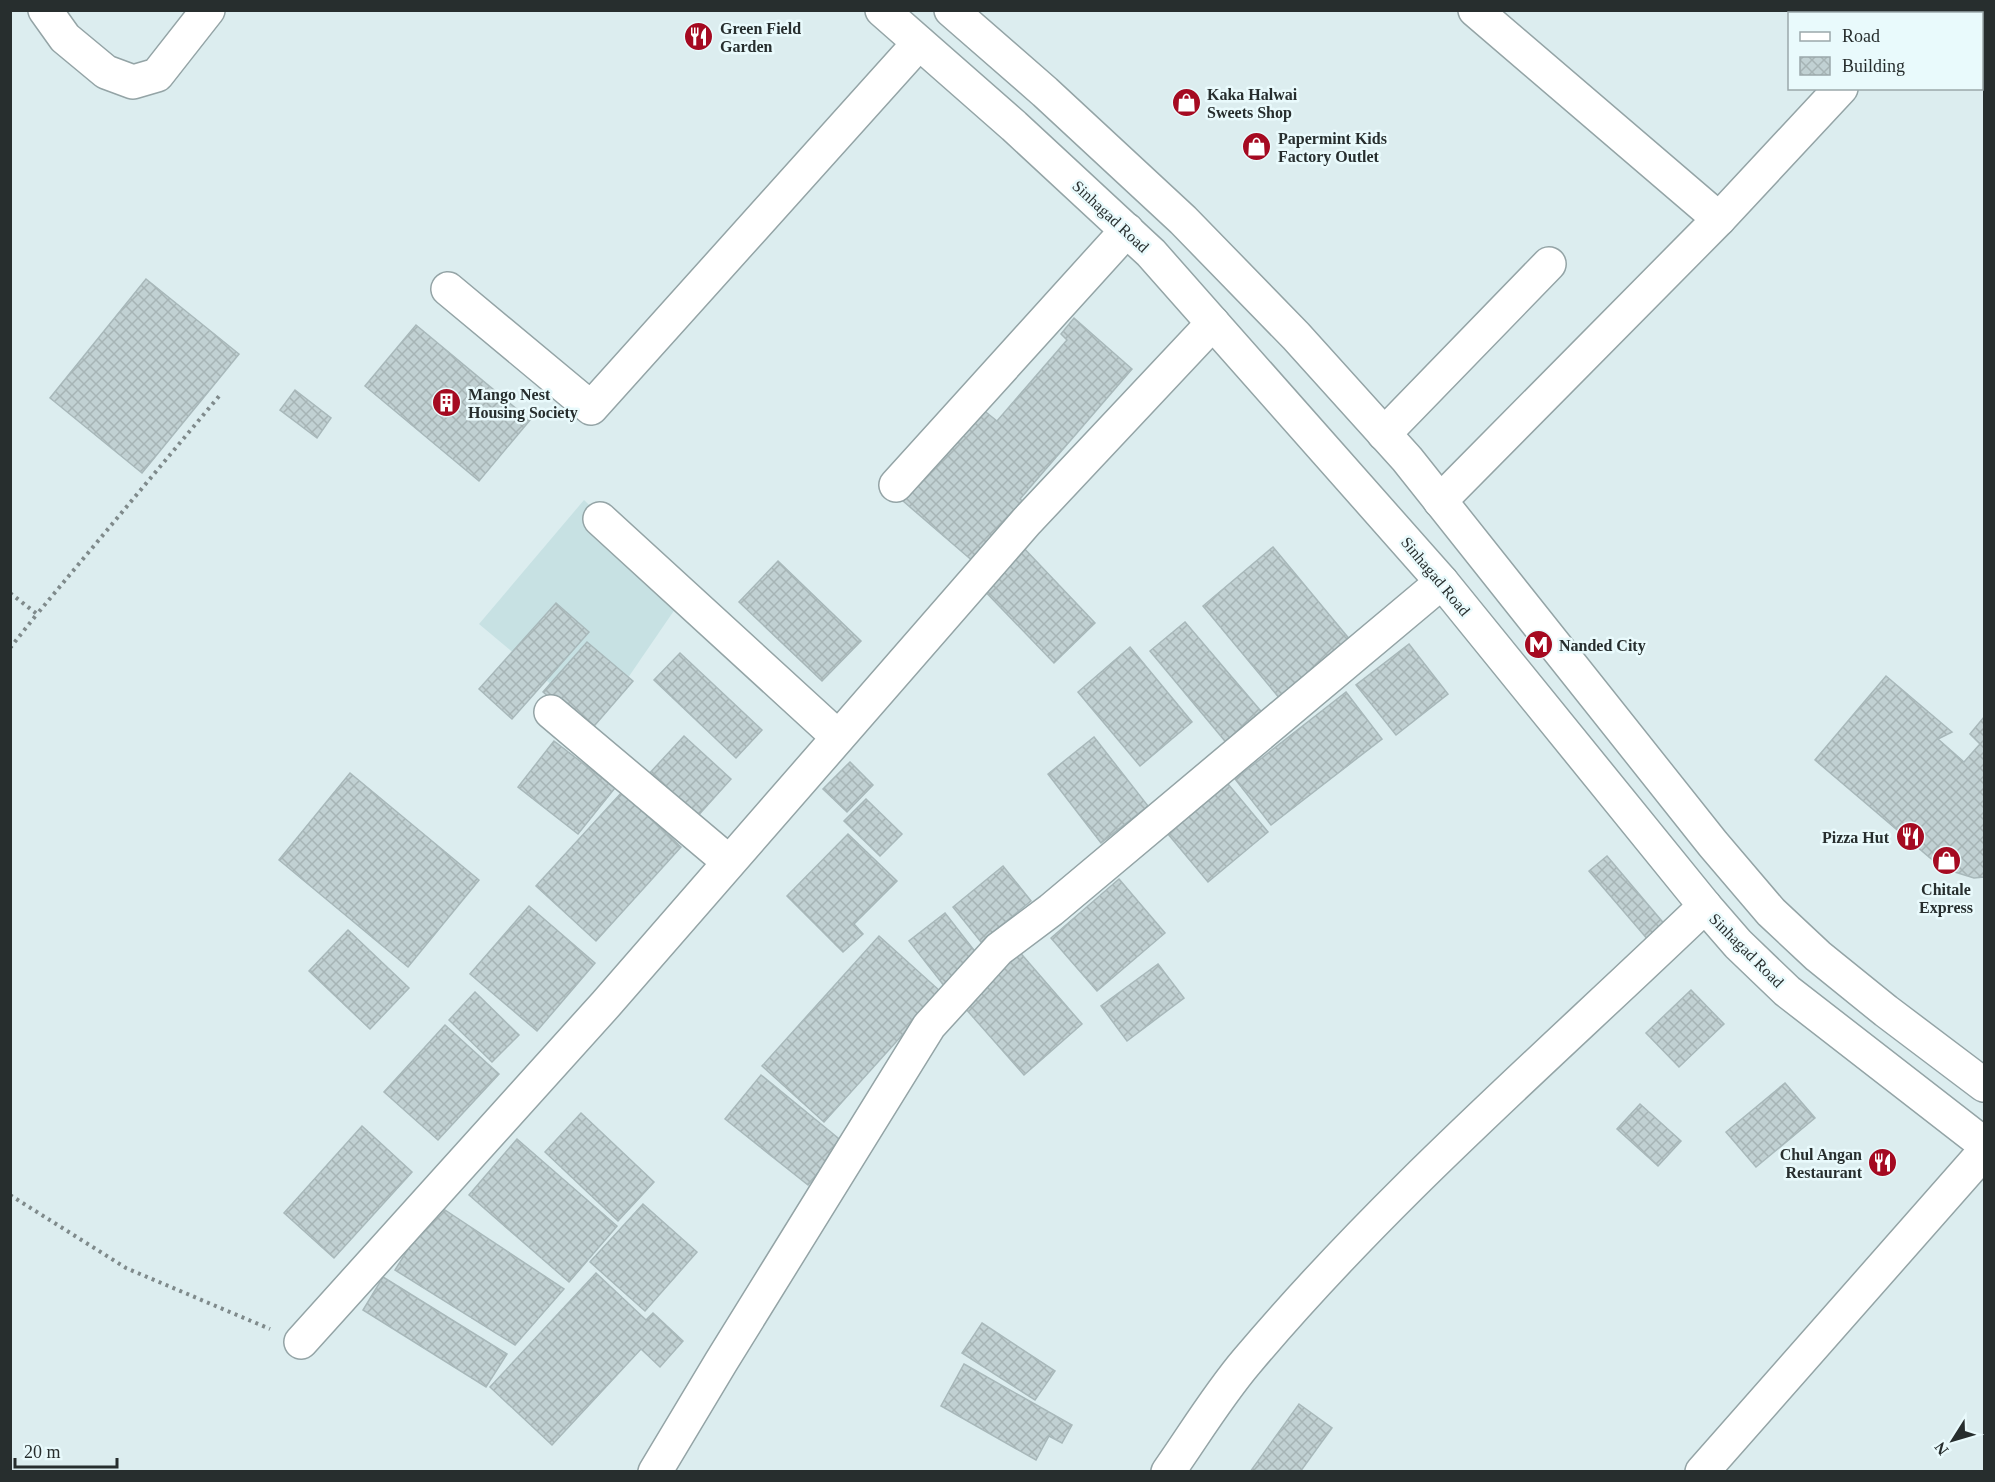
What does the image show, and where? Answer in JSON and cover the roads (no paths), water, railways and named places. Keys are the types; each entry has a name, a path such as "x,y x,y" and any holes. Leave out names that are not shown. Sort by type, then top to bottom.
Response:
{"street":[{"path":"45,10 65,38 106,72 133,82 156,75 208,10"},
{"name":"Sinhagad Road","path":"882,10 1014,126 1151,253 1442,582 1738,944 1787,991 1984,1144"},
{"path":"951,10 1045,92 1183,220 1296,336 1384,434 1440,501 1655,771 1771,912 1818,956 1984,1085"},
{"path":"1475,10 1719,219"},
{"path":"448,289 591,408 919,43"},
{"path":"1440,501 1719,219 1839,90"},
{"path":"1014,126 1045,92"},
{"path":"896,485 1126,230"},
{"path":"1384,434 1549,264"},
{"path":"301,1342 606,1004 1026,522 1213,323"},
{"path":"600,519 838,736"},
{"path":"655,1472 929,1026 999,949 1051,910 1442,582"},
{"path":"551,712 729,862"},
{"path":"1618,799 1655,771"},
{"path":"1168,1472 1245,1363 1331,1265 1479,1118 1705,906"},
{"path":"1787,991 1818,956"},
{"path":"1702,1472 1984,1152"}],"place":[{"name":"Green Field Garden","path":"699,37"},
{"name":"Kaka Halwai Sweets Shop","path":"1186,103"},
{"name":"Papermint Kids Factory Outlet","path":"1257,147"},
{"name":"Mango Nest Housing Society","path":"447,403"},
{"name":"Nanded City","path":"1538,645"},
{"name":"Pizza Hut","path":"1910,837"},
{"name":"Chitale Express","path":"1946,861"},
{"name":"Chul Angan Restaurant","path":"1883,1163"}]}
